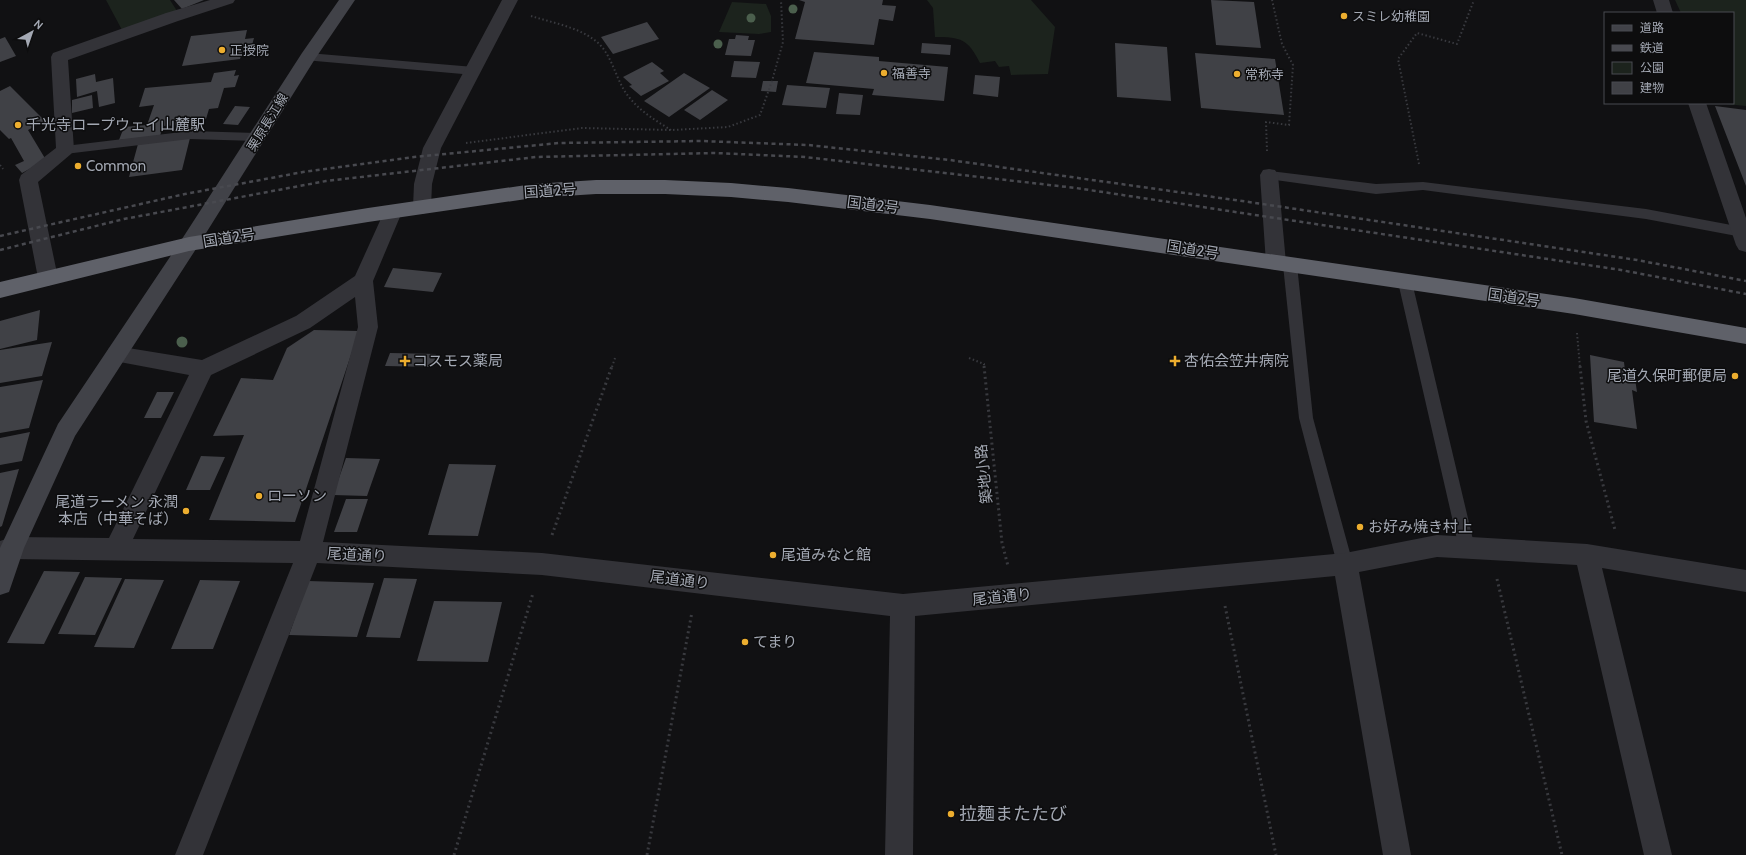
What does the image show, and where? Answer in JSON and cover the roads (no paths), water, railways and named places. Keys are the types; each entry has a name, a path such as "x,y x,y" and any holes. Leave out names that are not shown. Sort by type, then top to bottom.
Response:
{"highway":[{"name":"国道2号","path":"0,290 189,244 393,212 533,191 657,187 731,190 930,212 1574,306 1746,336"}],"main road":[{"name":"栗原長江線","path":"0,584 6,550 66,431 189,244 346,0"}],"street":[{"path":"48,278 28,180 65,150 59,57 172,17 227,0"},
{"path":"1661,0 1665,12"},
{"path":"422,208 423,184 432,148 474,71 508,4"},
{"path":"1697,104 1744,239"},
{"path":"1268,175 1283,264"},
{"path":"189,855 309,552 368,327 363,281 393,212"},
{"path":"116,354 203,369 302,322 363,281"},
{"path":"116,549 203,369"},
{"name":"尾道通り","path":"6,550 116,549 309,552 542,564 903,606 1345,564 1437,546 1587,555 1746,581"},
{"path":"1587,555 1658,855"},
{"path":"1345,564 1397,855"},
{"path":"899,855 903,606"}],"lane":[{"path":"308,57 474,71"},
{"path":"65,150 190,135 257,137"},
{"path":"1268,175 1376,190 1423,186 1646,214 1744,239"},
{"path":"1283,264 1306,418 1345,564"},
{"path":"1405,282 1479,549"}],"railway":[{"path":"0,236 185,194 303,172 414,157 559,143 701,141 808,145 950,160 1249,202 1637,260 1746,281"},
{"path":"0,250 124,219 326,181 536,157 715,153 805,157 1076,188 1621,270 1746,294"}],"place":[{"name":"スミレ幼稚園","path":"1344,16"},
{"name":"正授院","path":"222,50"},
{"name":"福善寺","path":"884,73"},
{"name":"常称寺","path":"1237,74"},
{"name":"千光寺ロープウェイ山麓駅","path":"18,125"},
{"name":"Common","path":"78,166"},
{"name":"コスモス薬局","path":"405,361"},
{"name":"杏佑会笠井病院","path":"1175,361"},
{"name":"尾道久保町郵便局","path":"1735,376"},
{"name":"ローソン","path":"259,496"},
{"name":"尾道ラーメン 永潤 本店（中華そば）","path":"186,511"},
{"name":"お好み焼き村上","path":"1360,527"},
{"name":"尾道みなと館","path":"773,555"},
{"name":"てまり","path":"745,642"},
{"name":"拉麺またたび","path":"951,814"}]}
